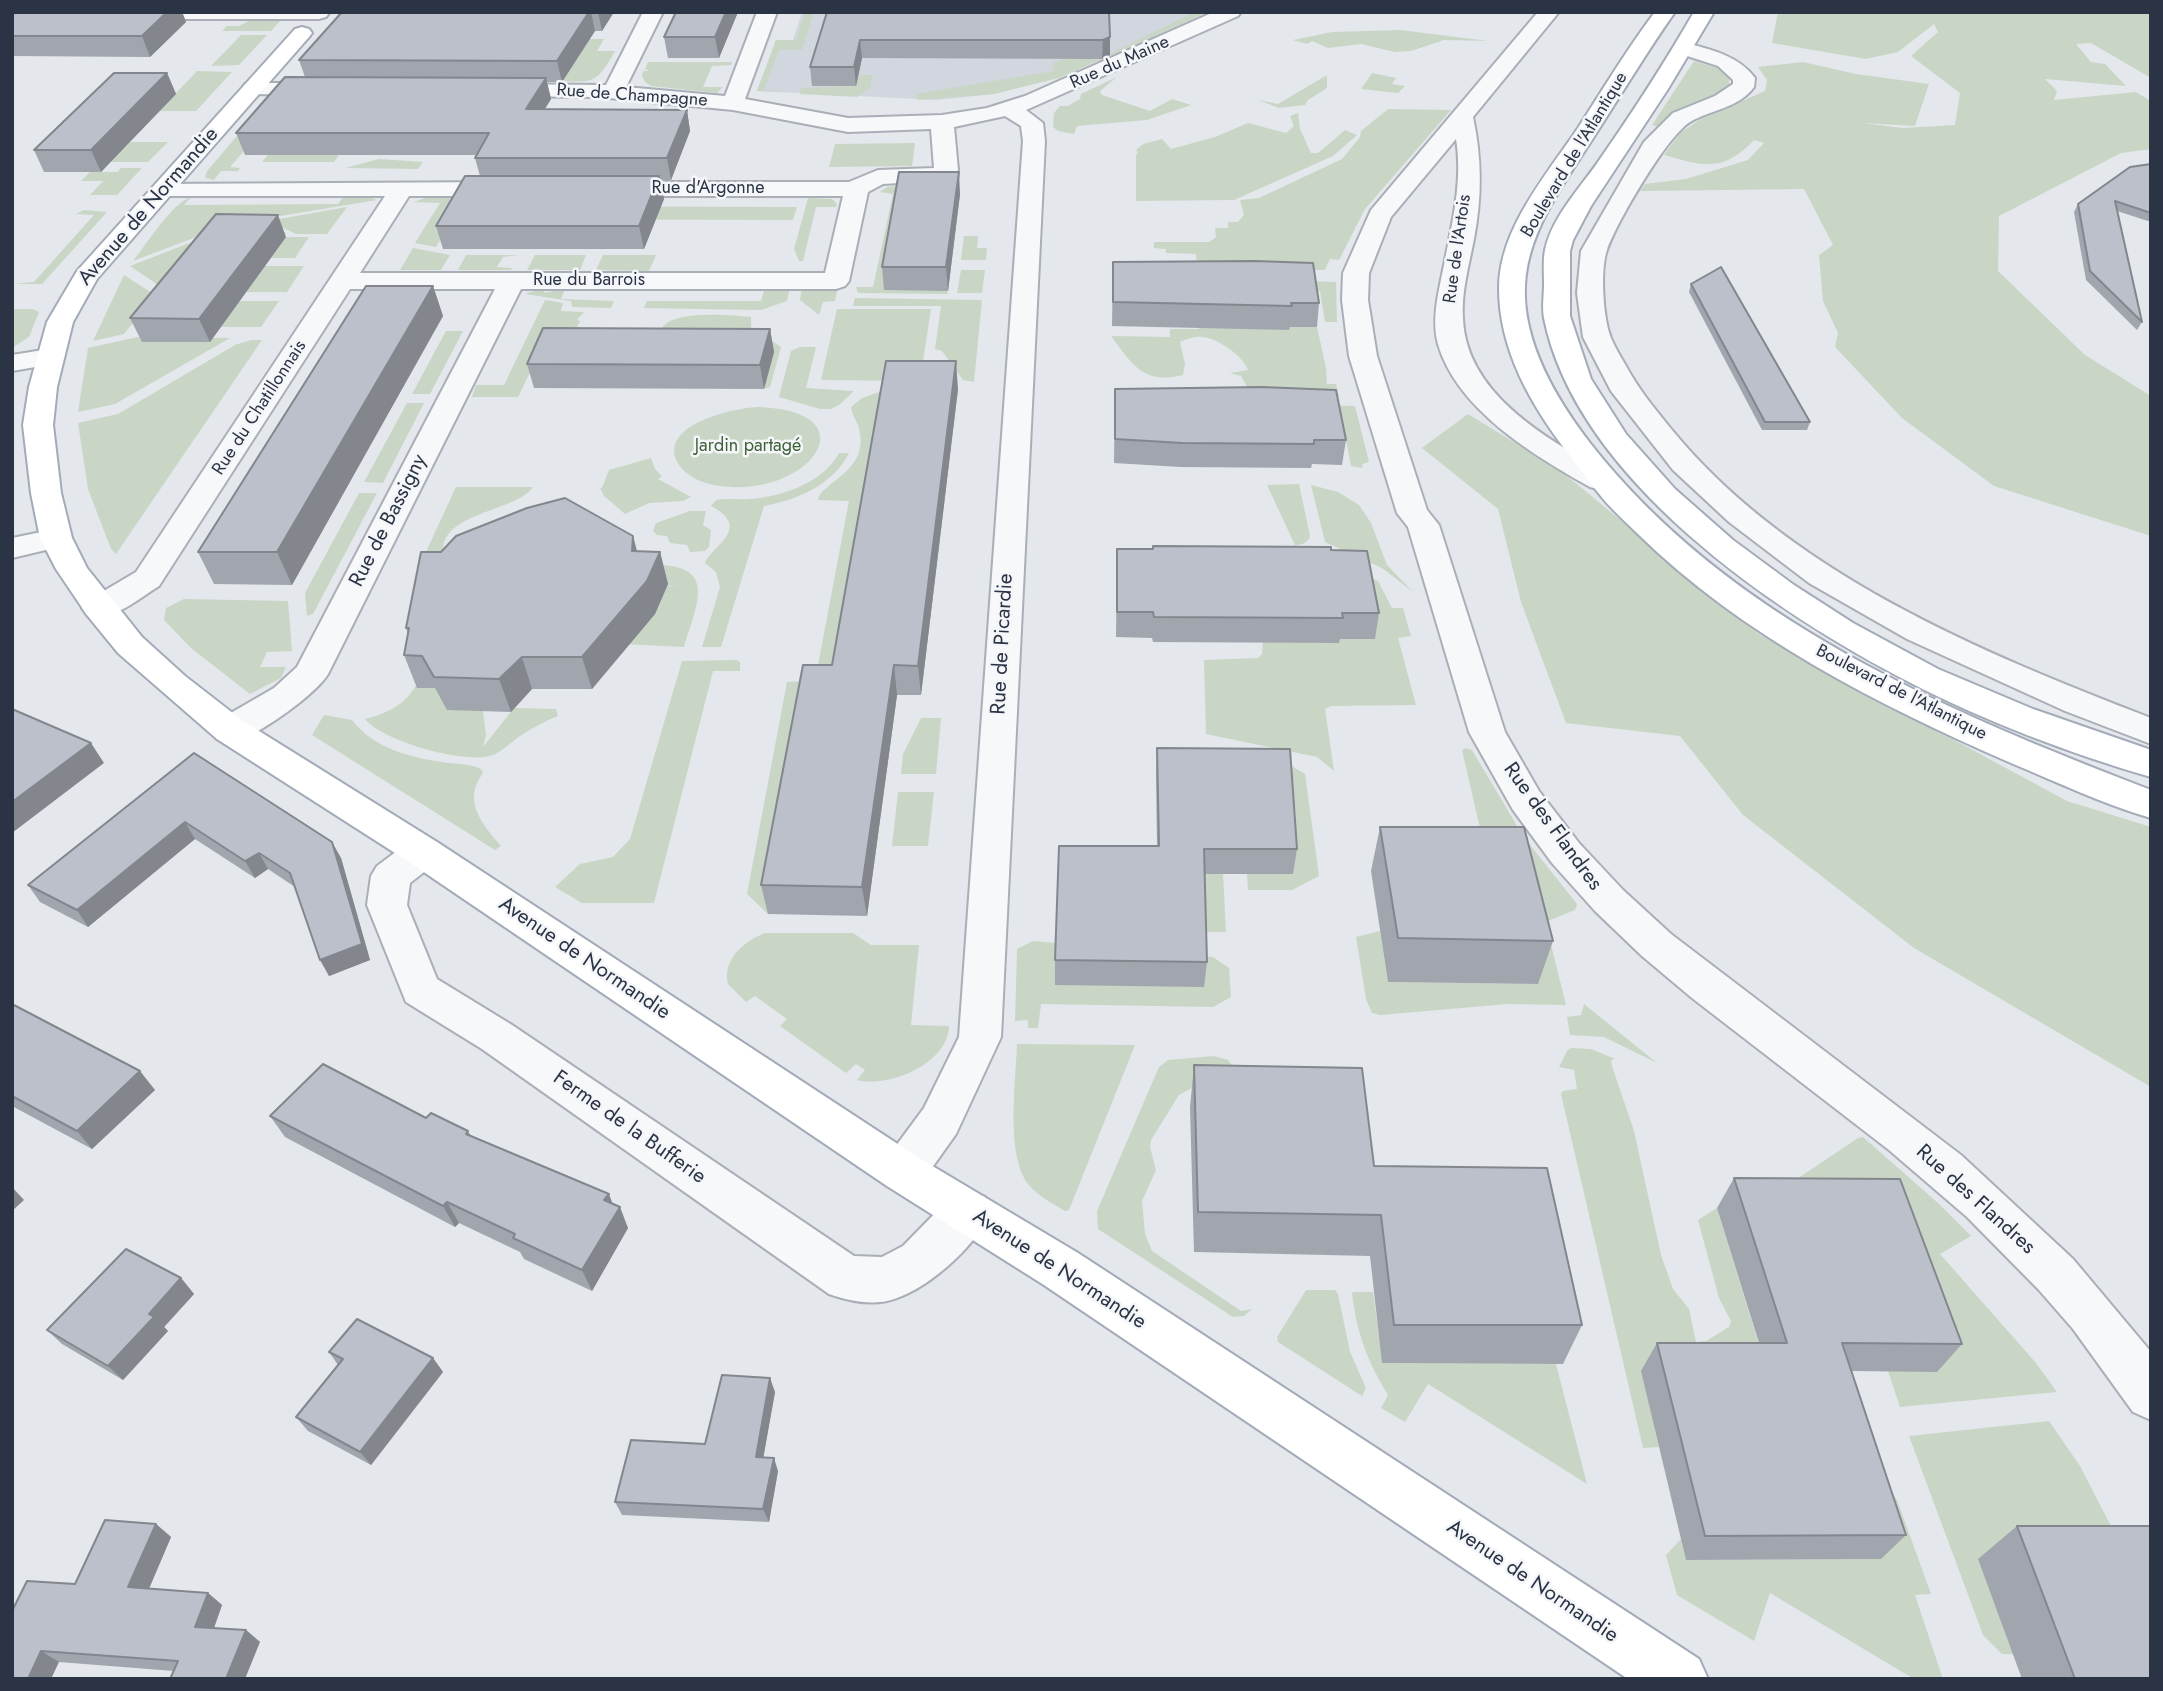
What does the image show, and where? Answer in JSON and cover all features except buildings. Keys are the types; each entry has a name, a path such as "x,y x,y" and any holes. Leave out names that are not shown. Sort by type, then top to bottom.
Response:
{"main road":[{"name":"Boulevard de l'Atlantique","path":"1665,12 1542,202 1522,241 1512,284 1517,331 1525,360 1541,394 1601,481 1650,530 1712,580 1783,631 1857,675 1948,720 2071,775 2151,804"},
{"name":"Boulevard de l'Atlantique","path":"1704,12 1685,49 1575,214 1558,248 1553,290 1561,334 1579,380 1606,428 1646,478 1689,520 1744,567 1816,616 1897,662 1953,688 2151,764"},
{"name":"Avenue de Normandie","path":"302,33 86,276 72,296 60,322 49,357 37,425 41,466 56,538 72,569 99,608 130,645 230,730 423,852 903,1172 1084,1284 1679,1679"}],"street":[{"path":"613,92 653,12"},
{"path":"733,103 767,12"},
{"name":"Rue du Maine","path":"1009,109 1074,84 1231,12"},
{"name":"Rue des Flandres","path":"1549,12 1380,215 1356,273 1355,300 1363,356 1412,513 1423,525 1491,741 1538,815 1591,885 1610,905 1702,982 1869,1107 1992,1210 2074,1295 2151,1395"},
{"path":"108,13 320,13"},
{"name":"Avenue de Normandie","path":"302,33 320,13"},
{"path":"1685,49 1725,62 1744,78 1744,88 1723,101 1681,118 1652,147 1594,251 1590,293 1597,337 1625,391 1684,464 1740,515 1820,576 1919,631 2077,703 2151,732"},
{"path":"253,89 353,89"},
{"name":"Rue de Champagne","path":"473,90 613,92 733,103 842,125 942,122 1009,109"},
{"name":"Rue de Picardie","path":"903,1172 940,1121 980,1037 1034,141 1032,122 1009,109"},
{"name":"Rue de l'Artois","path":"1462,116 1470,153 1466,212 1448,319 1453,350 1469,379 1506,419 1558,457 1601,481"},
{"name":"Rue d'Argonne","path":"582,189 858,188 878,177 945,173 946,143 942,122"},
{"name":"Rue du Barrois","path":"343,281 836,281 858,188"},
{"path":"164,189 529,189"},
{"name":"Rue du Chatillonnais","path":"99,608 148,579 402,189"},
{"name":"Rue de Bassigny","path":"230,730 286,696 311,674 512,281"},
{"path":"12,363 49,357"},
{"path":"12,548 56,538"},
{"name":"Ferme de la Bufferie","path":"423,852 391,876 387,905 421,990 497,1037 846,1278 886,1279 920,1261 968,1212"}],"shaded area":[{"path":"802,12 1208,12 1105,60 1092,61 1079,67 1078,71 994,94 937,100 757,91 776,40 793,40"}],"green space":[{"path":"805,12 814,12 802,50 779,50 764,90 787,92 757,91 776,40 796,40"},
{"path":"1195,12 1208,12 1059,78 994,94 918,100 916,94 1054,71 1053,63 1079,54 1111,53"},
{"path":"1778,12 2151,12 2151,78 2091,43 2076,44 2091,62 2105,64 2126,86 2045,79 2057,91 2054,100 2136,92 2151,101 2151,149 2121,153 1999,216 1998,271 2085,355 2151,396 2151,536 1994,486 1902,418 1835,347 1838,333 1823,301 1819,255 1833,245 1804,189 1640,191 1645,184 1686,179 1748,160 1764,143 1754,140 1732,158 1712,164 1664,155 1680,133 1701,119 1765,91 1767,80 1758,67 1803,62 1856,74 1929,84 1915,126 1862,123 1903,128 1955,125 1960,93 1911,56 1938,32 1934,24 1898,52 1866,59 1772,43"},
{"path":"251,20 281,20 271,31 222,31 227,26 239,26"},
{"path":"1400,30 1488,41 1444,40 1411,51 1395,52 1361,44 1328,48 1312,41 1307,44 1293,40 1332,32"},
{"path":"241,35 267,35 239,65 211,66"},
{"path":"586,39 604,39 597,51 615,51 602,71 591,80 552,81"},
{"path":"1694,61 1720,69 1729,77 1729,86 1713,98 1676,115 1659,127 1652,125"},
{"path":"648,62 732,62 731,65 712,66 703,87 723,87 717,93 651,86 642,76 643,71 649,71 645,69"},
{"path":"197,71 232,72 196,111 159,111"},
{"path":"1372,73 1396,78 1392,84 1405,86 1398,93 1361,89"},
{"path":"858,75 873,75 870,88 857,97 800,94 801,88 856,86"},
{"path":"1327,75 1327,88 1308,100 1305,105 1279,108 1258,100 1278,104"},
{"path":"1117,77 1100,91 1102,95 1150,111 1172,99 1191,105 1147,120 1077,126 1074,134 1058,131 1053,127 1054,113 1060,106 1068,106 1080,99 1081,94"},
{"path":"1388,109 1451,110 1365,209 1339,260 1330,259 1325,270 1197,269 1196,254 1166,253 1166,249 1154,248 1154,242 1209,242 1216,237 1215,228 1228,228 1228,222 1238,222 1244,215 1240,200 1259,198 1342,159 1360,137 1361,131"},
{"path":"1298,113 1300,129 1311,153 1318,153 1345,130 1357,135 1333,156 1234,200 1136,201 1136,150 1143,144 1162,139 1171,149 1215,137 1248,123 1286,133 1294,126 1290,116"},
{"path":"248,123 265,127 230,167 240,168 238,171 221,171 214,180 205,178 207,171"},
{"path":"131,142 168,142 148,162 110,162"},
{"path":"915,143 912,166 829,167 835,144"},
{"path":"268,155 339,155 334,162 262,162"},
{"path":"379,159 423,162 418,169 345,168"},
{"path":"121,168 142,168 117,195 90,195 103,181 81,181 90,172 118,172"},
{"path":"906,185 948,294 858,293 856,287 873,287 893,194 880,192 887,187"},
{"path":"344,196 367,196 377,200 244,222 212,231 133,261 176,207 191,197 184,205 338,204"},
{"path":"428,197 465,197 436,247 415,243 440,203 414,202"},
{"path":"808,198 832,199 837,204 836,207 816,207 803,261 799,261 794,249"},
{"path":"467,206 797,207 793,220 460,219"},
{"path":"347,207 327,234 296,234 268,221"},
{"path":"84,210 107,212 42,284 12,284 34,282 94,215 76,214"},
{"path":"275,227 287,234 244,234 161,287 130,266 218,232"},
{"path":"964,236 978,236 977,248 987,248 986,260 961,260"},
{"path":"286,237 309,237 295,258 271,258"},
{"path":"413,248 450,255 441,270 400,270"},
{"path":"466,255 519,255 503,257 497,267 512,268 511,270 458,270"},
{"path":"535,255 586,255 580,270 527,270"},
{"path":"603,255 656,255 649,271 596,270"},
{"path":"264,266 304,266 287,292 246,292"},
{"path":"961,270 985,270 982,293 957,293"},
{"path":"124,275 155,295 124,334 93,341"},
{"path":"1282,280 1336,282 1337,322 1325,322 1320,291 1310,291"},
{"path":"765,287 790,287 787,301 761,310 644,308 647,301 761,301"},
{"path":"802,287 838,287 835,301 823,302 819,315 800,300"},
{"path":"545,289 544,293 565,289 561,299 614,301 611,308 572,307 571,301 525,294"},
{"path":"855,298 982,300 974,382 963,380 942,351 935,349 941,306 853,306"},
{"path":"545,300 563,303 561,311 584,312 577,320 580,321 575,331 661,330 666,323 688,316 751,317 751,327 781,347 770,387 764,389 773,352 532,368 518,397 472,397 476,385 504,385"},
{"path":"239,301 279,301 261,327 220,327"},
{"path":"12,309 32,309 39,312 29,337 12,348"},
{"path":"837,309 931,309 920,381 821,380"},
{"path":"1199,326 1289,330 1289,327 1317,327 1327,384 1336,384 1339,397 1251,394 1241,376 1230,373 1248,370 1241,359 1223,345 1203,337 1180,342 1185,364 1183,375 1158,377 1140,370 1111,336 1170,337 1170,329 1199,329"},
{"path":"446,331 463,331 430,394 412,394"},
{"path":"138,337 230,338 115,404 78,412 88,348"},
{"path":"262,340 116,554 111,549 88,489 78,423 118,414 235,345"},
{"path":"800,347 816,347 806,388 854,391 839,405 831,409 820,409 779,397 791,351"},
{"path":"888,389 838,681 808,695 768,914 747,894 787,682 815,681 849,501 818,500 820,494 849,468 859,453 860,433 851,407 862,398"},
{"path":"407,403 424,403 383,483 364,482"},
{"path":"1289,404 1355,406 1369,462 1362,464 1363,468 1351,466 1340,409"},
{"name":"Jardin partagé","path":"760,407 794,412 814,423 820,437 816,453 802,468 780,479 752,486 720,486 697,480 679,465 674,451 678,439 687,429 717,415"},
{"path":"1468,414 1561,471 1760,635 2067,801 2151,827 2151,1087 1914,948 1743,815 1680,736 1566,723 1521,602 1498,509 1422,448"},
{"path":"839,453 849,453 834,474 824,482 789,500 764,506 721,647 702,647 720,587 716,572 705,563 729,529 729,522 723,514 711,506 716,500 761,498 800,486 823,473"},
{"path":"651,458 655,469 662,476 658,479 691,497 683,501 649,503 625,514 604,496 600,488 609,470"},
{"path":"1299,484 1310,536 1304,543 1295,545 1267,485"},
{"path":"1311,485 1338,492 1359,505 1371,523 1387,565 1413,592 1382,568 1325,542"},
{"path":"456,487 533,487 511,502 466,520 454,528 446,539 443,552 418,569"},
{"path":"359,493 377,493 313,614 307,616 305,593"},
{"path":"690,511 706,511 703,525 711,530 709,547 705,551 690,552 687,545 670,543 667,536 657,535 653,531 656,523"},
{"path":"658,565 677,567 689,573 696,581 697,604 684,647 623,644 629,587 679,586 653,585"},
{"path":"1371,578 1378,581 1392,608 1403,608 1411,636 1398,638 1416,705 1331,706 1325,709 1334,771 1317,757 1206,734 1204,660 1258,658 1262,654 1263,642 1338,643 1338,639 1374,639"},
{"path":"184,599 288,601 292,651 267,652 260,667 286,667 281,678 250,694 191,648 164,620 166,608"},
{"path":"682,661 740,662 740,671 713,671 654,903 582,903 555,887 580,864 613,857 630,839"},
{"path":"416,685 480,689 486,735 483,747 514,708 556,709 558,716 529,730 497,753 480,757 445,754 406,743 374,727 365,719 394,708 407,698"},
{"path":"324,715 352,720 372,739 396,751 481,769 483,773 474,793 474,803 481,821 501,846 495,850 312,735"},
{"path":"921,718 941,718 936,774 901,774 903,754"},
{"path":"1462,750 1472,750 1523,836 1577,904 1575,910 1548,921 1523,921 1479,824"},
{"path":"1240,755 1293,767 1305,774 1319,876 1292,890 1248,890 1247,874 1293,874"},
{"path":"898,792 934,792 928,846 892,846"},
{"path":"1202,874 1223,874 1226,932 1203,932"},
{"path":"1380,931 1388,982 1537,984 1551,945 1566,1005 1508,1004 1380,1015 1372,1013 1366,999 1356,937"},
{"path":"765,933 853,933 871,945 919,945 911,1025 949,1026 946,1040 939,1052 915,1070 885,1080 857,1080 865,1070 856,1064 846,1073 780,1026 787,1019 755,996 746,1002 728,984 728,967 736,952"},
{"path":"1033,941 1213,957 1229,968 1231,997 1213,1007 1041,1004 1038,1028 1028,1028 1028,1020 1015,1021 1017,949"},
{"path":"1584,1004 1657,1063 1604,1037 1570,1035 1567,1017 1581,1015"},
{"path":"1017,1044 1135,1045 1069,1210 1065,1211 1037,1193 1022,1172 1014,1137"},
{"path":"1571,1048 1591,1049 1615,1059 1611,1060 1612,1066 1634,1131 1661,1255 1673,1289 1689,1309 1696,1342 1706,1341 1729,1327 1731,1321 1719,1298 1698,1220 1717,1208 1767,1371 1642,1371 1659,1447 1643,1448 1561,1094 1563,1091 1577,1089 1574,1070 1559,1067"},
{"path":"1214,1056 1228,1060 1235,1069 1227,1069 1179,1095 1151,1140 1150,1147 1156,1170 1142,1201 1145,1234 1152,1251 1241,1311 1252,1309 1244,1316 1233,1317 1098,1229 1097,1211 1159,1067 1168,1060"},
{"path":"1863,1137 1971,1236 1940,1254 2036,1363 2057,1392 1900,1407 1888,1371 1937,1371 1791,1183"},
{"path":"1306,1290 1335,1290 1338,1294 1350,1352 1366,1388 1362,1396 1278,1342 1277,1337"},
{"path":"1352,1292 1373,1292 1383,1363 1556,1364 1587,1484 1428,1384 1405,1422 1381,1408 1388,1395 1364,1345 1356,1320"},
{"path":"2049,1421 2080,1466 2115,1534 2151,1559 1979,1559 2013,1654 2002,1654 1983,1635 1909,1436"},
{"path":"1886,1490 1897,1500 1931,1594 1915,1595 1943,1679 1914,1679 1770,1593 1754,1641 1677,1595 1666,1555 1681,1539 1686,1560 1880,1559"}]}
